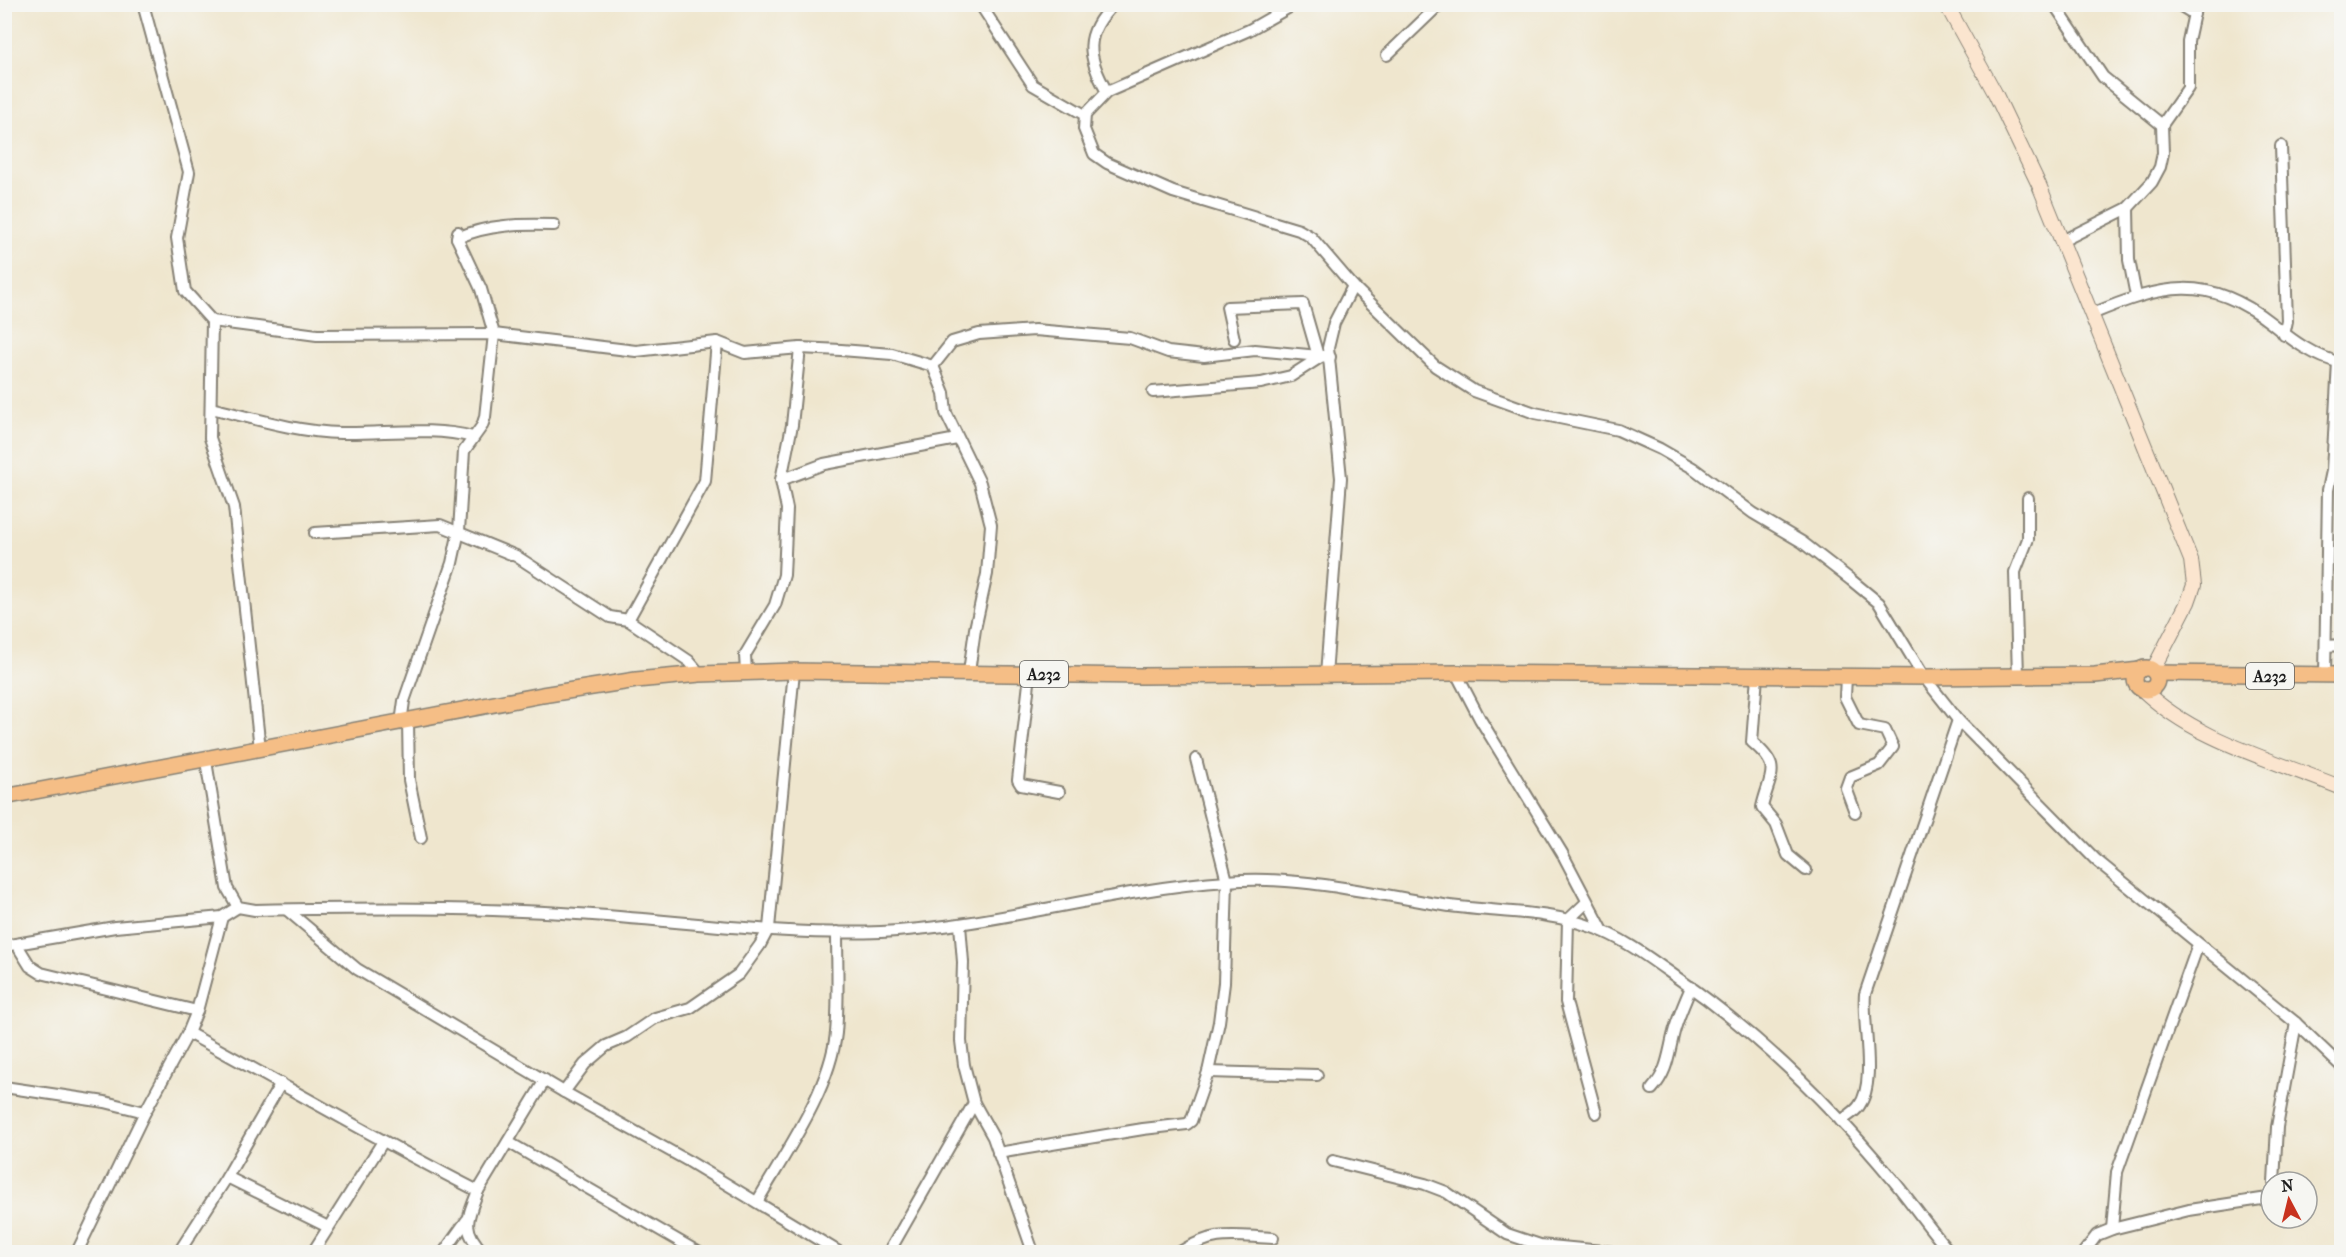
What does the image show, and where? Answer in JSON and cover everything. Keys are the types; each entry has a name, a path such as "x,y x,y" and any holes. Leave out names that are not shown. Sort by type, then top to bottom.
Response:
{"main road":[{"path":"1946,4 2004,111 2062,241 2191,560 2193,585 2188,602 2163,655 2147,678 2168,712 2203,734 2342,788"},
{"name":"A232","path":"4,797 206,761 588,687 700,674 794,671 1924,677 2095,675 2147,678 2199,675 2342,675"}],"street":[{"path":"143,4 189,172 177,238 185,291 212,321 317,335 494,334 636,351 717,342 745,353 800,348 892,354 933,366"},
{"path":"980,4 1033,84 1085,116"},
{"path":"1107,92 1094,69 1090,48 1098,20 1114,4"},
{"path":"1295,4 1249,30 1107,92 1085,116 1084,129 1094,154 1107,163 1173,192 1299,230 1311,237 1353,286 1435,366 1474,390 1535,413 1618,430 1635,437 1693,468 1753,513 1802,542 1879,603 1924,677 1958,720 2096,860 2296,1023 2342,1067"},
{"path":"1387,55 1440,4"},
{"path":"2054,4 2103,77 2162,125"},
{"path":"2062,241 2128,208 2152,182 2160,167 2163,153 2162,125 2188,88 2188,41 2195,9 2178,4"},
{"path":"2281,146 2286,299 2284,335"},
{"path":"2128,208 2130,260 2136,296"},
{"path":"421,838 409,780 404,701 452,562 459,531 464,451 482,426 485,417 494,334 481,289 458,235 509,224 554,225"},
{"path":"1153,393 1261,383 1291,376 1323,356 1328,348 1334,323 1353,286"},
{"path":"2092,314 2136,296 2193,287 2221,294 2270,322 2284,335 2340,363 2332,471 2328,490 2325,676"},
{"path":"1234,339 1227,307 1303,304 1323,356 1341,478 1326,675"},
{"path":"212,321 210,438 234,507 260,749"},
{"path":"933,366 952,342 979,334 1035,330 1130,338 1167,352 1204,356 1255,350 1323,356"},
{"path":"628,620 705,481 717,342"},
{"path":"746,672 745,655 775,604 784,574 787,509 781,480 792,425 800,348"},
{"path":"933,366 944,393 946,413 980,483 991,525 987,573 969,672"},
{"path":"211,408 285,425 339,433 451,432 473,437"},
{"path":"781,480 824,464 957,439"},
{"path":"2018,676 2015,572 2028,539 2028,498"},
{"path":"315,532 428,525 440,525 459,531 516,556 610,617 628,620 689,661 700,674"},
{"path":"2326,646 2342,645"},
{"path":"564,1092 585,1064 606,1046 627,1037 655,1018 690,1008 739,974 760,945 769,928 794,671"},
{"path":"1030,674 1018,780 1021,785 1059,792"},
{"path":"1456,674 1480,719 1562,853 1603,931"},
{"path":"1757,676 1752,742 1769,756 1773,774 1762,807 1776,824 1788,855 1806,870"},
{"path":"1846,676 1845,697 1859,725 1885,730 1893,747 1879,765 1850,777 1846,788 1855,812"},
{"path":"1842,1121 1859,1106 1865,1096 1868,1080 1863,1011 1865,994 1958,720"},
{"path":"998,1153 1187,1124 1194,1114 1208,1072 1224,983 1227,881 1196,759"},
{"path":"206,761 226,888 238,907"},
{"path":"4,946 115,927 222,917 238,907 255,910 287,910 379,907 550,913 837,932 960,925 1123,895 1227,881 1293,882 1471,910 1568,920 1603,931 1637,950 1691,987 1779,1058 1842,1121 1893,1180 1950,1252"},
{"path":"1587,902 1568,920 1566,1002 1596,1113"},
{"path":"287,910 357,969 839,1252"},
{"path":"77,1252 145,1112 188,1034 222,917"},
{"path":"960,925 963,962 961,1041 974,1103 993,1137 1033,1252"},
{"path":"757,1202 812,1105 829,1061 836,1034 837,932"},
{"path":"17,945 30,966 41,973 196,1011"},
{"path":"2112,1229 2117,1172 2198,945"},
{"path":"1652,1089 1663,1076 1669,1063 1674,1032 1691,987"},
{"path":"2275,1170 2277,1127 2296,1023"},
{"path":"188,1034 281,1083 382,1143 478,1191"},
{"path":"1208,1072 1317,1076"},
{"path":"444,1252 467,1220 478,1191 545,1080"},
{"path":"179,1252 227,1177 281,1083"},
{"path":"4,1087 105,1102 145,1112"},
{"path":"889,1252 974,1103"},
{"path":"508,1142 698,1252"},
{"path":"313,1252 382,1143"},
{"path":"1333,1161 1425,1184 1446,1192 1507,1234 1540,1245 1613,1252"},
{"path":"227,1177 328,1227"},
{"path":"2084,1252 2097,1235 2112,1229 2189,1210 2259,1200"},
{"path":"467,1220 470,1239 483,1252"},
{"path":"1180,1252 1200,1240 1218,1235 1273,1238"}]}
